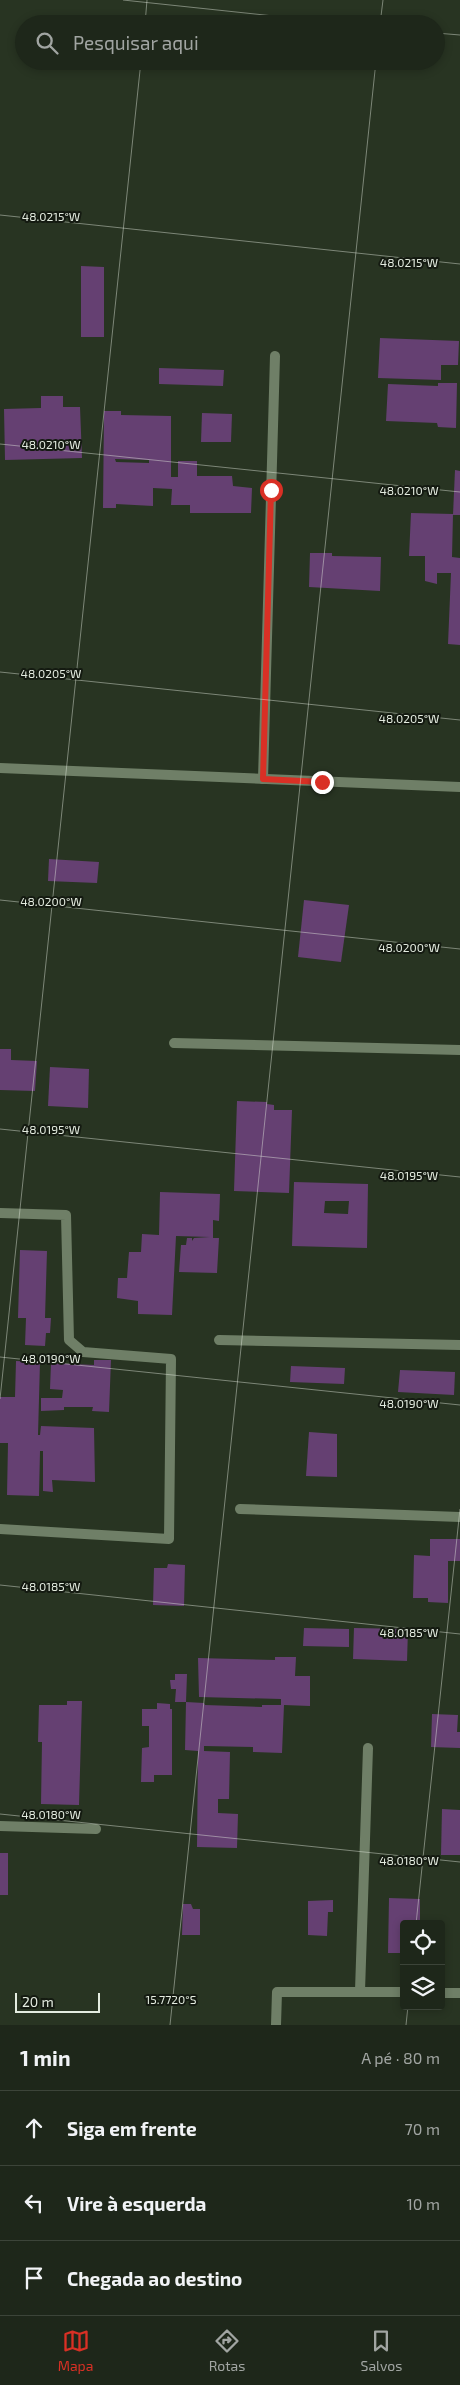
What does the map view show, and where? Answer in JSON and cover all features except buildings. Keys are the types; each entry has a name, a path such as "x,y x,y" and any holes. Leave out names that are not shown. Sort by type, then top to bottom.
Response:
{"street":[{"path":"263,779 275,356"},
{"path":"0,768 460,787"},
{"path":"174,1043 460,1050"},
{"path":"0,1213 66,1216 69,1340 83,1352 171,1359 169,1539 0,1529"},
{"path":"219,1340 460,1345"},
{"path":"240,1509 460,1517"},
{"path":"360,1991 368,1748"},
{"path":"0,1826 96,1829"},
{"path":"276,2025 277,1992 400,1992"},
{"path":"445,1993 460,1993"}],"route":[{"path":"271,490 263,779 322,782"}]}
